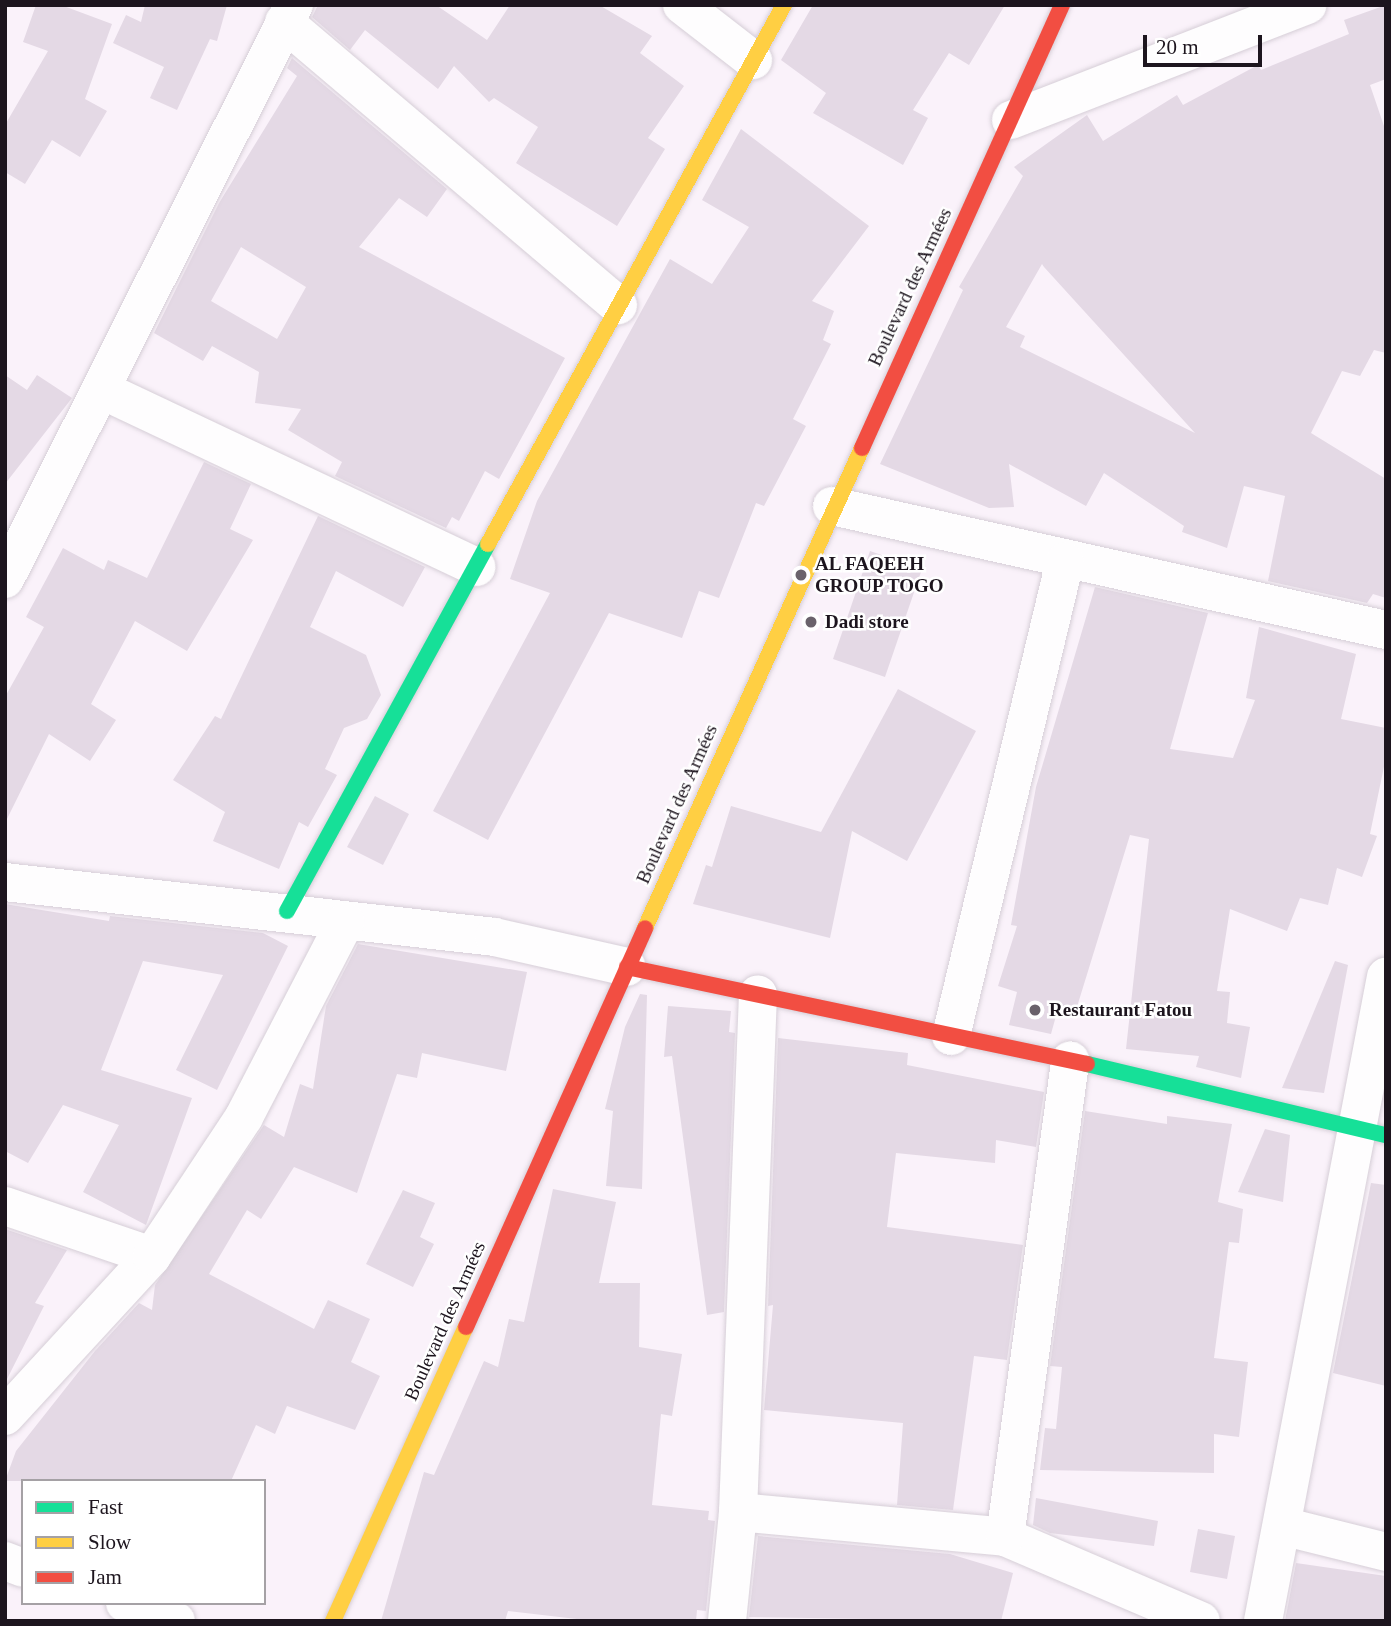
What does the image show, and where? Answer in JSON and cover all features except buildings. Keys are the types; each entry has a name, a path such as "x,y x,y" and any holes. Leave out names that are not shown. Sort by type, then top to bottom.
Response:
{"street":[{"path":"682,5 753,60"},
{"path":"287,911 783,5"},
{"name":"Boulevard des Armées","path":"334,1621 832,506 1062,5"},
{"path":"1011,120 1307,5"},
{"path":"5,579 104,391 289,14 618,304"},
{"path":"104,391 477,567"},
{"path":"832,506 1065,562 1386,630"},
{"path":"951,1036 1065,562"},
{"path":"5,882 287,911 345,922 494,937 1070,1060 1370,1131"},
{"path":"5,1416 152,1256 244,1117 345,922"},
{"path":"1263,1621 1370,1131 1386,977"},
{"path":"727,1621 738,1512 758,994"},
{"path":"1005,1537 1070,1060"},
{"path":"5,1206 152,1256"},
{"path":"738,1512 1005,1537 1201,1621"},
{"path":"1282,1526 1386,1552"},
{"path":"131,1605 176,1621"}],"traffic: fast":[{"path":"287,911 488,544"},
{"path":"1087,1064 1386,1135"}],"traffic: slow":[{"path":"488,544 784,5"},
{"path":"645,928 862,448"},
{"path":"333,1621 466,1327"}],"traffic: jam":[{"path":"862,448 1062,5"},
{"path":"466,1327 645,928"},
{"path":"627,967 1087,1064"}],"place":[{"name":"AL FAQEEH GROUP TOGO","path":"801,575"},
{"name":"Dadi store","path":"811,622"},
{"name":"Restaurant Fatou","path":"1035,1010"}]}
